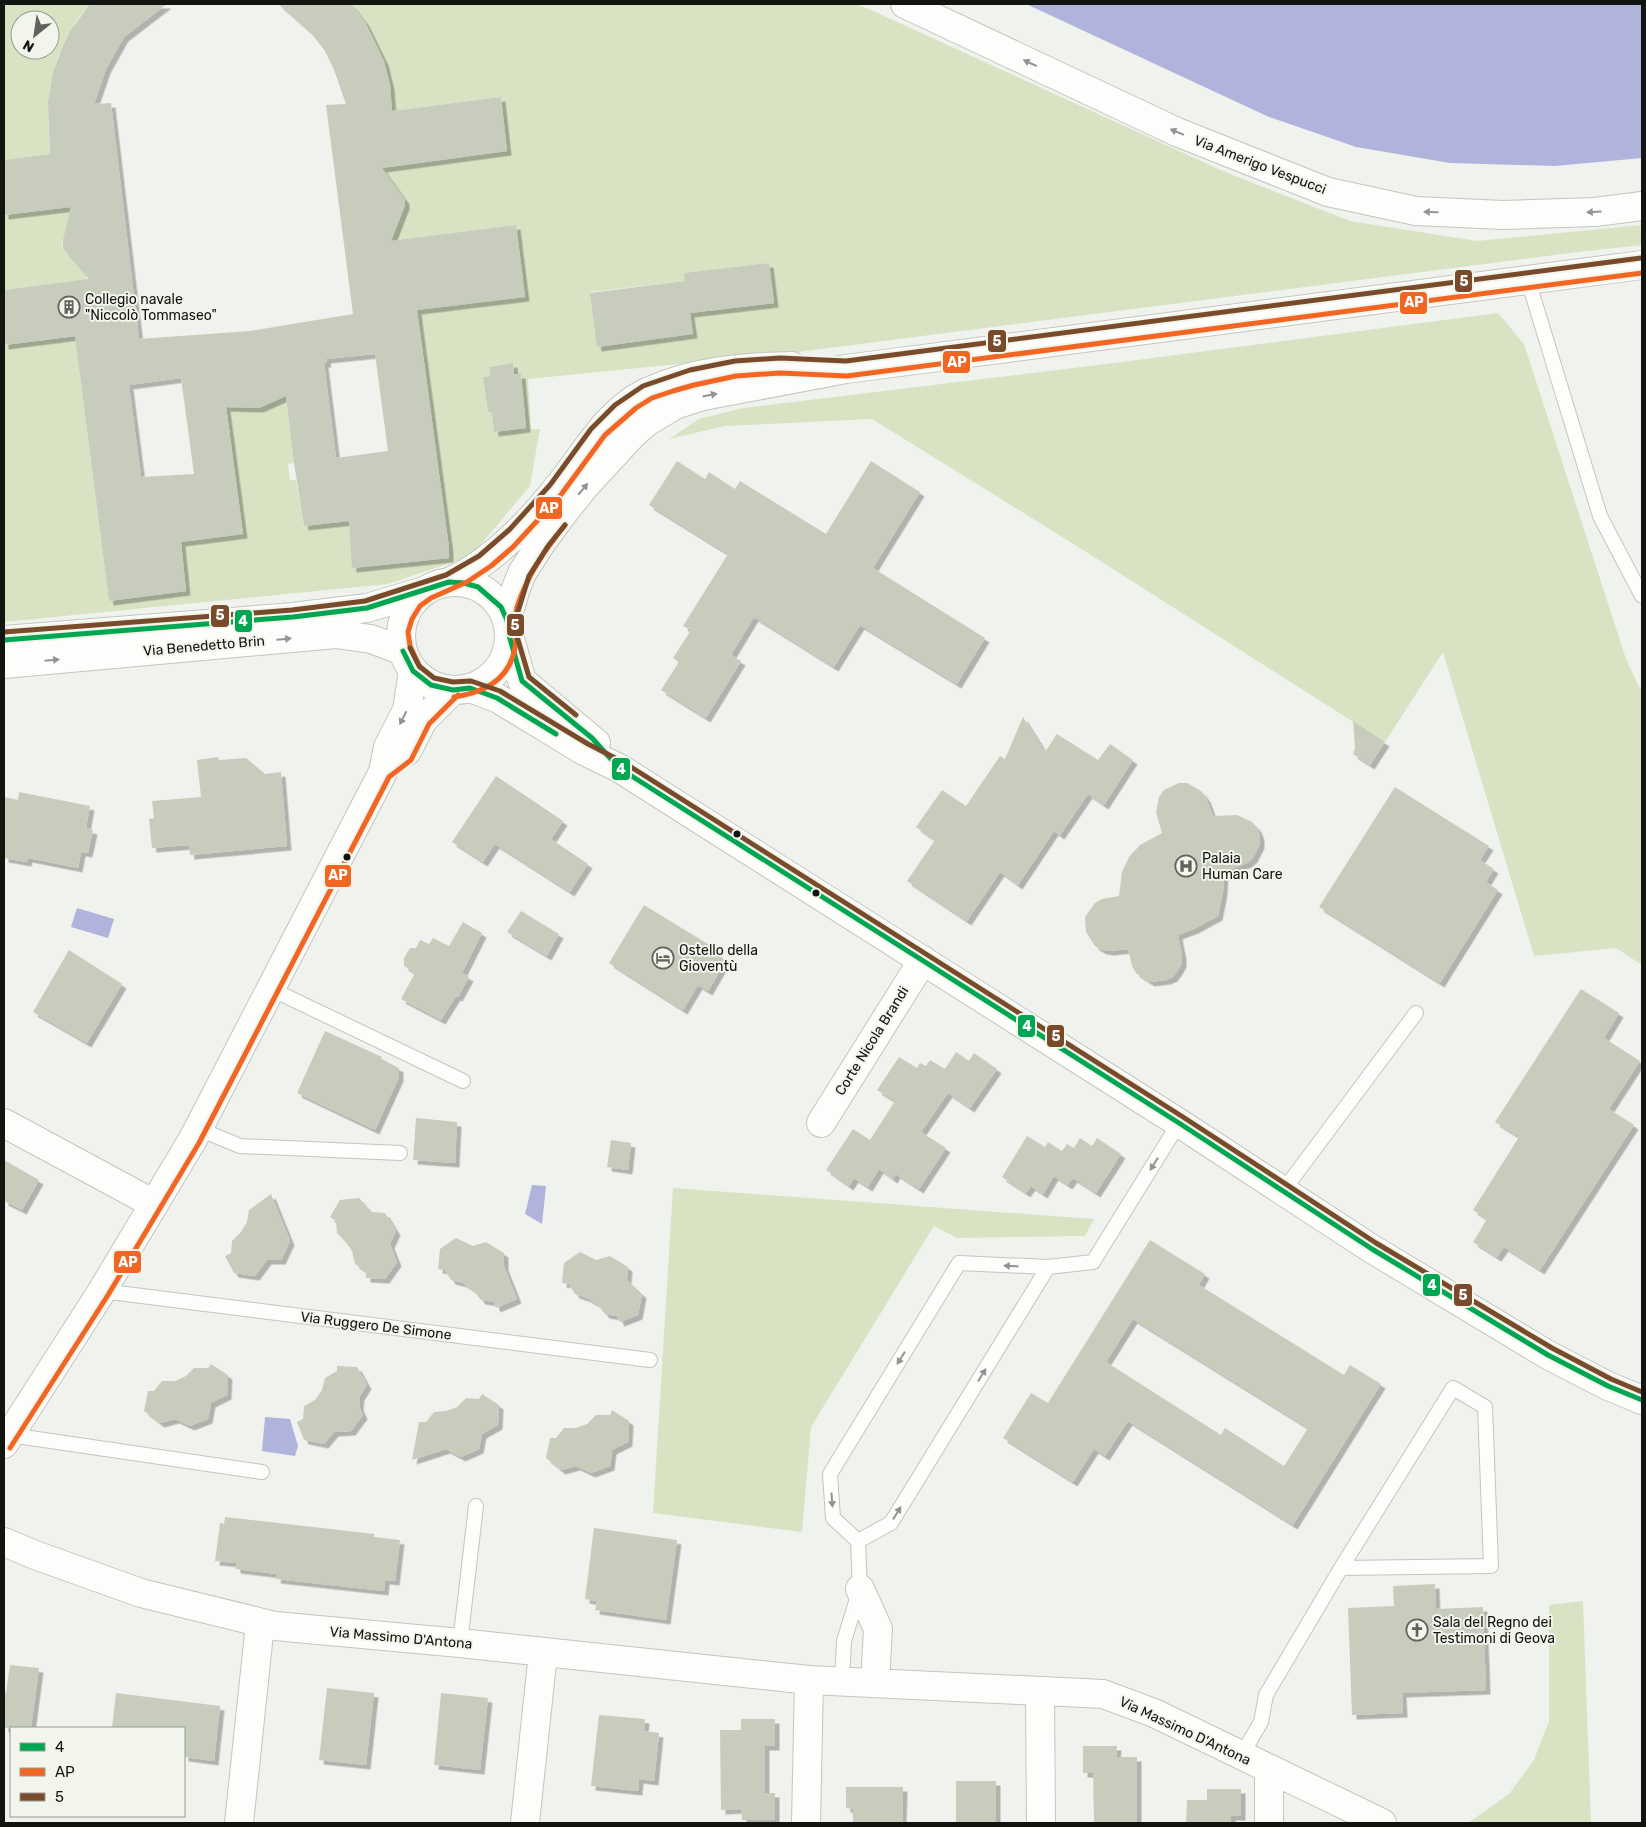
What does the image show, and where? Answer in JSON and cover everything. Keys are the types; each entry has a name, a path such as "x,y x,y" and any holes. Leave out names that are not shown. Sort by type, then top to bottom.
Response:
{"street":[{"name":"Via Amerigo Vespucci","path":"905,4 1177,132 1328,192 1416,211 1503,214 1595,212 1642,206"},
{"path":"383,772 405,755 423,720 461,689 486,681 499,669 507,653 508,628 515,591 522,573 542,542 585,486 619,448 647,422 675,405 703,396 846,369 1642,265"},
{"path":"7,1440 102,1291 199,1129 383,772 388,747 407,710 408,661 401,637 402,623 407,610 416,598 469,572 508,542 568,474 595,435 621,409 647,392 693,376 745,367 813,365 846,369"},
{"path":"438,586 464,583 478,588 490,596 500,607 508,628 522,681 592,738 619,768"},
{"name":"Via Benedetto Brin","path":"4,640 293,617 367,608 438,586"},
{"name":"Via Benedetto Brin","path":"4,664 336,634 371,639 408,661"},
{"path":"408,661 431,685 461,689 497,698 584,751 619,768 1179,1123 1372,1249 1548,1355 1608,1386 1642,1400"},
{"name":"Corte Nicola Brandi","path":"821,1123 923,960"},
{"path":"4,1123 154,1204"},
{"name":"Via Massimo D'Antona","path":"4,1542 141,1593 260,1624 809,1680 1103,1694 1154,1713 1382,1823"},
{"path":"860,1589 878,1629 875,1683"},
{"path":"239,1823 260,1624"},
{"path":"525,1823 543,1653"},
{"path":"806,1823 809,1680"},
{"path":"1040,1691 1041,1823"},
{"path":"1269,1770 1269,1823"}],"lane":[{"path":"1528,280 1600,516 1642,596"},
{"path":"271,989 463,1081"},
{"path":"1283,1191 1416,1013"},
{"path":"842,1681 844,1641 860,1589 858,1541 833,1518 830,1474 959,1263 1048,1267 1093,1262 1179,1123"},
{"path":"199,1129 240,1146 400,1153"},
{"path":"858,1541 891,1523 1048,1267"},
{"name":"Via Ruggero De Simone","path":"102,1291 650,1360"},
{"path":"1241,1756 1261,1722 1266,1695 1341,1568 1453,1388 1485,1407 1491,1566 1341,1568"},
{"path":"7,1440 262,1472"},
{"path":"460,1643 476,1506"}],"green space":[{"path":"4,4 90,4 81,14 60,53 60,10 10,10 10,60 57,60 50,90 50,154 4,160"},
{"path":"351,4 855,4 1225,172 1350,221 1477,241 1642,225 1642,245 790,353 528,379 531,429 540,429 530,486 471,556 388,584 4,622 4,345 97,334 80,374 109,601 186,591 181,542 243,533 225,398 285,390 295,463 288,464 290,480 296,480 304,526 365,519 373,566 448,558 449,548 420,331 396,334 365,319 523,279 516,225 389,242 405,200 380,168 507,151 501,97 392,111 388,81 380,54 375,41","holes":["769,263 774,303 690,313 693,333 594,324 591,292 685,281 685,273","513,363 514,374 521,374 526,428 494,431 492,412 488,411 483,377 490,376 489,367"]},
{"path":"78,206 62,244 65,253 68,255 85,257 87,280 4,290 4,215"},
{"path":"1498,313 1524,344 1626,659 1642,690 1642,965 1616,948 1534,956 1443,652 1385,742 1072,543 872,419 725,426 669,439 699,419 743,408 1106,364"},
{"path":"673,1188 1094,1219 1085,1236 957,1238 934,1226 811,1427 802,1532 653,1513"},
{"path":"1583,1601 1591,1823 1468,1823 1509,1794 1534,1760 1549,1721 1549,1605"}],"water":[{"path":"1026,4 1642,4 1642,158 1555,166 1450,163 1356,147 1269,117"},
{"path":"77,908 114,919 108,938 71,927"},
{"path":"532,1185 546,1186 542,1224 525,1214"},
{"path":"265,1417 290,1419 298,1446 295,1456 262,1451"}],"building":[{"name":"Collegio navale \"Niccolò Tommaseo\"","path":"90,4 167,4 124,37 106,69 94,104 111,103 139,339 250,331 353,314 326,105 346,104 325,51 311,33 278,4 351,4 365,22 384,61 390,85 392,111 501,97 507,151 382,168 405,200 405,205 391,241 516,225 525,297 417,310 449,558 352,568 349,521 304,526 286,396 259,408 226,407 243,534 181,542 186,591 109,601 75,336 4,345 4,290 89,279 63,249 63,240 71,207 4,215 4,160 50,154 48,102 53,72 58,60 60,60 62,48 70,31","holes":["375,354 388,451 336,458 324,363 327,363 326,359","181,378 194,474 141,477 129,385"]},
{"path":"769,263 774,303 690,313 693,334 597,347 590,293 685,281 684,273"},
{"path":"513,363 514,374 521,374 526,428 494,432 492,412 488,412 483,377 490,376 489,367"},
{"path":"677,461 705,479 709,472 735,489 740,481 826,534 871,461 920,492 873,568 985,638 957,684 860,625 834,667 754,617 731,655 741,661 706,718 661,690 679,662 673,658 691,630 683,626 728,554 649,505"},
{"path":"1023,717 1045,752 1057,734 1098,760 1110,744 1133,760 1104,805 1088,794 1060,835 1054,831 1018,885 1000,872 967,921 907,881 935,840 916,827 942,790 966,806 1000,756 1005,759"},
{"path":"1353,721 1385,742 1370,765 1353,754 1355,748"},
{"path":"218,757 219,760 246,758 265,774 281,772 287,846 190,855 189,845 152,848 149,819 154,818 152,801 201,797 197,760"},
{"path":"496,776 563,821 551,839 588,864 570,892 495,844 483,862 452,842"},
{"path":"1179,783 1187,783 1201,791 1213,816 1237,815 1252,822 1260,836 1260,844 1253,858 1247,863 1224,872 1223,891 1218,916 1178,935 1182,963 1173,977 1150,982 1136,973 1132,966 1128,949 1110,951 1102,950 1095,946 1086,932 1085,917 1095,903 1102,899 1119,896 1122,872 1129,857 1140,845 1162,833 1156,812 1159,797 1164,790"},
{"path":"1395,787 1489,846 1480,860 1494,869 1486,882 1498,890 1440,983 1319,907"},
{"path":"19,792 90,806 86,828 93,830 88,853 81,852 78,868 28,858 27,862 4,858 4,797 18,800"},
{"name":"Ostello della Gioventù","path":"644,905 716,949 715,954 726,960 708,991 698,985 683,1010 609,963"},
{"path":"521,911 559,934 547,956 507,932"},
{"path":"463,922 482,933 462,973 469,977 458,997 456,996 441,1020 401,999 415,973 404,966 404,958 410,948 416,948 420,940 429,944 433,938 449,946"},
{"path":"69,950 122,984 87,1043 33,1012"},
{"path":"1581,989 1619,1013 1604,1038 1640,1061 1609,1109 1634,1125 1540,1270 1504,1247 1497,1257 1473,1242 1487,1219 1473,1210 1519,1137 1495,1122"},
{"path":"325,1031 382,1057 381,1059 399,1068 399,1077 375,1130 297,1093"},
{"path":"956,1052 969,1061 974,1053 997,1069 970,1108 948,1093 921,1132 946,1148 919,1189 896,1174 893,1179 879,1169 868,1187 854,1178 849,1186 826,1170 853,1129 870,1140 895,1101 877,1090 899,1057 917,1068 920,1063 926,1066 930,1060 945,1069"},
{"path":"416,1118 457,1122 455,1163 413,1160"},
{"path":"1027,1136 1045,1147 1048,1142 1062,1151 1067,1144 1074,1148 1080,1138 1092,1146 1097,1138 1121,1154 1096,1193 1073,1178 1068,1185 1054,1176 1043,1194 1031,1186 1026,1193 1002,1177"},
{"path":"611,1140 631,1143 628,1170 607,1167"},
{"path":"4,1160 39,1180 22,1210 4,1201"},
{"path":"271,1194 290,1241 281,1260 267,1260 255,1276 234,1273 225,1256 231,1253 232,1241 247,1222 249,1210"},
{"path":"359,1198 371,1212 385,1213 396,1231 390,1244 397,1262 385,1279 366,1278 366,1271 355,1264 352,1251 337,1233 336,1221 330,1217 340,1200"},
{"path":"456,1238 473,1246 486,1242 504,1253 504,1266 517,1299 496,1308 494,1302 481,1300 473,1290 463,1283 451,1280 445,1270 438,1269 440,1249"},
{"path":"1150,1240 1205,1274 1199,1285 1344,1375 1350,1365 1381,1384 1293,1525 1128,1421 1105,1456 1094,1449 1073,1482 1003,1438 1031,1393 1048,1403","holes":["1133,1319 1308,1428 1284,1466 1225,1428 1221,1435 1106,1362"]},
{"path":"580,1252 596,1260 610,1256 628,1267 627,1280 642,1294 638,1315 620,1322 617,1316 605,1314 597,1304 575,1294 569,1284 562,1283 564,1263"},
{"path":"211,1364 228,1375 227,1395 211,1403 208,1419 190,1426 175,1419 160,1423 144,1411 148,1391 154,1391 162,1381 175,1381 186,1376 194,1368 208,1368"},
{"path":"337,1366 357,1367 367,1385 360,1396 359,1406 363,1415 351,1431 334,1432 324,1444 304,1440 297,1422 303,1419 304,1406 315,1400 322,1390 325,1378 337,1371"},
{"path":"482,1394 499,1405 498,1425 482,1434 479,1449 461,1457 446,1449 412,1460 419,1422 426,1422 434,1412 446,1411 457,1407 466,1398 479,1399"},
{"path":"612,1410 629,1421 628,1442 612,1450 610,1466 591,1473 576,1466 561,1470 546,1458 550,1438 556,1438 564,1428 576,1428 587,1424 596,1415 610,1415"},
{"path":"225,1517 374,1534 374,1537 400,1540 395,1581 385,1580 384,1591 276,1579 277,1574 236,1569 236,1563 215,1561 220,1523 224,1524"},
{"path":"594,1528 677,1540 666,1620 595,1610 597,1601 585,1599"},
{"name":"Sala del Regno dei Testimoni di Geova","path":"1435,1584 1436,1609 1483,1607 1486,1690 1402,1693 1403,1713 1352,1715 1348,1608 1394,1606 1393,1586"},
{"path":"10,1665 39,1668 31,1727 4,1728 4,1693 6,1693"},
{"path":"327,1688 374,1693 366,1765 319,1760"},
{"path":"116,1693 220,1706 214,1761 185,1757 185,1727 112,1727"},
{"path":"441,1693 488,1698 480,1770 434,1765"},
{"path":"599,1715 645,1719 644,1731 659,1733 654,1781 639,1779 638,1791 591,1786"},
{"path":"741,1719 775,1719 775,1746 765,1746 765,1793 775,1793 775,1820 742,1820 741,1809 721,1810 720,1730 741,1730"},
{"path":"1083,1746 1117,1746 1116,1757 1137,1757 1137,1823 1094,1823 1093,1773 1083,1773"},
{"path":"956,1781 996,1781 996,1823 956,1823"},
{"path":"846,1787 903,1787 902,1823 853,1823 853,1809 846,1808"},
{"path":"1207,1789 1241,1789 1241,1816 1231,1816 1231,1823 1186,1823 1187,1800 1207,1800"}],"transit line":[{"name":"5","path":"4,632 292,610 365,601 446,575 479,556 509,530 550,485 591,429 615,405 643,386 690,370 735,361 780,358 846,361 1641,258"},
{"name":"AP","path":"420,667 410,646 408,632 412,619 420,606 431,598 467,582 491,566 513,547 560,496 605,435 636,408 652,398 673,391 736,376 780,373 847,376 1642,273"},
{"name":"AP","path":"454,697 467,695 489,686 505,672 511,662 514,651 516,611 521,596 537,564 565,525"},
{"name":"5","path":"565,525 548,546 529,576 515,621 516,633 529,677 576,715"},
{"name":"4","path":"4,640 293,617 367,608 449,582 464,583 478,587 501,607 507,620 509,635 522,681 592,738 619,768 1179,1123 1372,1249 1548,1355 1608,1386 1642,1400"},
{"name":"5","path":"410,648 419,666 434,678 453,682 471,681 500,691 588,744 623,762 1183,1117 1376,1243 1552,1348 1611,1379 1642,1392"},
{"name":"4","path":"403,651 413,671 431,685 453,690 470,688 497,698 556,734"},
{"name":"AP","path":"10,1448 108,1295 199,1143 389,777 411,760 429,724 458,695"}],"place":[{"name":"Collegio navale \"Niccolò Tommaseo\"","path":"69,307"},
{"name":"Palaia Human Care","path":"1186,866"},
{"name":"Ostello della Gioventù","path":"663,958"},
{"name":"Sala del Regno dei Testimoni di Geova","path":"1417,1630"}]}
